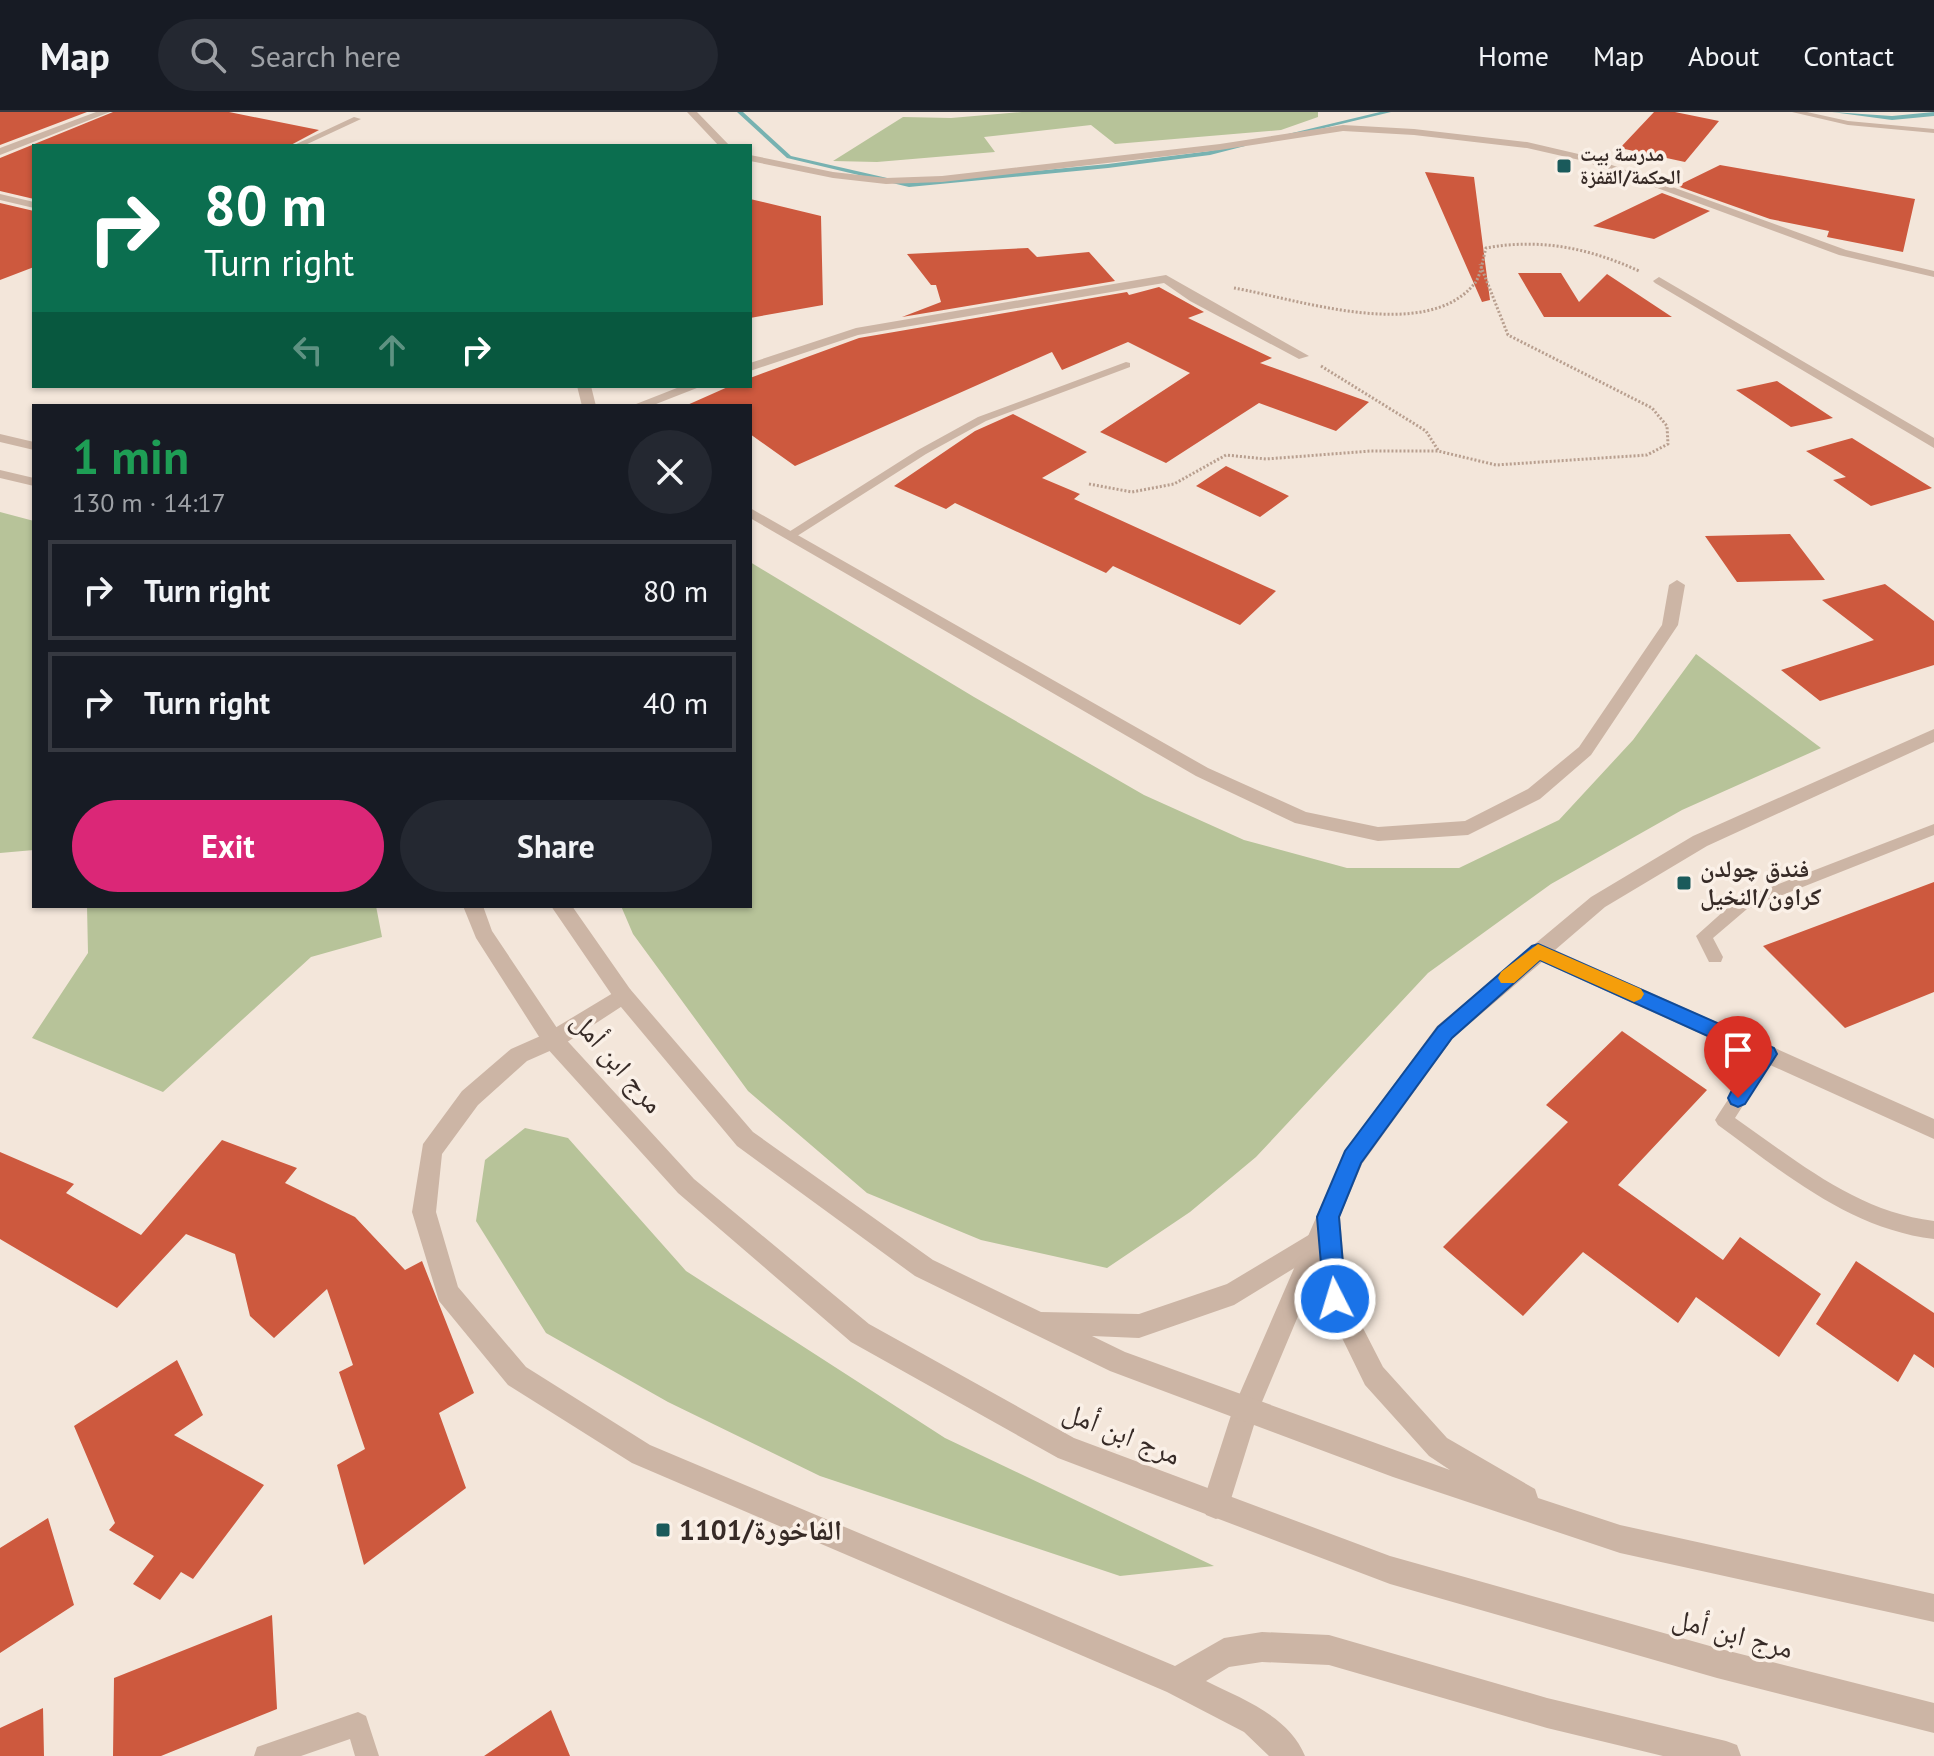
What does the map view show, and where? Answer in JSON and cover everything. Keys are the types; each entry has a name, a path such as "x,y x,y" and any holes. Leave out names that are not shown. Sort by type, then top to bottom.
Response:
{"street":[{"path":"0,152 105,112"},
{"path":"692,112 723,144"},
{"path":"752,158 833,175 886,181 942,179 1220,147 1342,124 1527,145 1587,159 1843,253 1934,274"},
{"path":"0,197 32,205"},
{"path":"752,366 856,332 1166,279 1194,298 1303,356"},
{"path":"1659,281 1934,444"},
{"path":"644,404 689,388"},
{"path":"0,438 32,446"},
{"path":"0,474 32,482"},
{"path":"752,513 1202,772 1302,818 1378,834 1468,828 1534,794 1585,751 1670,625 1677,585"},
{"path":"1216,1505 1246,1409 1353,1158 1445,1032 1598,902 1700,841 1934,735"},
{"name":"مرج ابن أمل","path":"474,908 483,933 553,1040 686,1186 860,1333 1067,1449 1390,1570 1717,1663 1934,1718"},
{"name":"مرج ابن أمل","path":"562,908 623,995 745,1139 924,1268 1119,1362 1393,1464 1620,1539 1934,1608"},
{"path":"1538,951 1934,1129"},
{"path":"623,995 553,1040 519,1055 462,1109 431,1151 424,1212 448,1293 517,1376 641,1454 1177,1682 1255,1721 1290,1756"},
{"path":"1037,1322 1139,1326 1234,1293 1323,1229"},
{"path":"1323,1229 1335,1299 1374,1376 1438,1447 1556,1518"},
{"path":"1177,1682 1224,1653 1262,1647 1329,1650 1547,1713 1726,1756"}],"lane":[{"path":"1796,112 1848,123 1934,131"},
{"path":"301,144 357,119"},
{"path":"790,535 922,452 982,419 1126,365"},
{"path":"1715,957 1704,936 1741,905 1934,829"},
{"path":"1767,1054 1724,1120 1865,1213 1915,1230 1934,1230"},
{"path":"266,1756 358,1724 367,1756"}],"path":[{"path":"1226,287 1355,310 1401,314 1434,309 1476,282 1486,248 1510,242 1553,244 1589,252 1659,281"},
{"path":"1089,484 1132,492 1174,484 1226,455 1266,459 1371,451 1438,451 1496,465 1647,455 1668,444 1667,426 1652,408 1508,335 1480,264"},
{"path":"1303,356 1426,431 1438,451"}],"green space":[{"path":"1022,112 1318,112 1318,117 1281,130 1115,144 1091,125 984,137 995,152 877,162 833,161 903,117 951,118"},
{"path":"0,512 32,520 32,850 0,853"},
{"path":"752,563 1144,795 1244,840 1347,868 1459,868 1559,820 1633,740 1696,654 1821,748 1682,810 1551,884 1428,973 1256,1157 1190,1212 1107,1268 981,1240 867,1193 748,1091 633,934 622,908 752,908"},
{"path":"87,908 376,908 382,937 311,957 163,1092 32,1038 88,953"},
{"path":"525,1128 568,1138 686,1271 945,1438 1214,1566 1120,1576 820,1476 668,1402 546,1333 476,1221 485,1160"}],"building":[{"path":"0,112 87,112 0,145"},
{"path":"113,112 229,112 319,130 293,144 34,144"},
{"path":"1654,112 1675,112 1719,121 1685,162 1620,148"},
{"path":"32,145 32,199 0,191 0,158"},
{"path":"1720,165 1915,199 1903,252 1827,237 1829,231 1770,219 1677,186"},
{"path":"1425,172 1474,177 1490,300 1482,302"},
{"path":"1662,193 1710,211 1654,239 1593,226"},
{"path":"752,199 821,216 823,305 752,318"},
{"path":"0,203 32,211 32,268 0,280"},
{"path":"1028,248 1037,257 1089,252 1115,281 902,317 941,302 936,285 931,285 907,254"},
{"path":"1518,273 1561,273 1579,302 1607,274 1672,317 1544,317"},
{"path":"1159,287 1204,312 1188,318 1272,358 1260,363 1369,402 1336,431 1259,403 1166,463 1100,432 1190,373 1128,342 1062,370 1052,352 795,466 752,435 752,404 690,404 726,388 752,388 752,377 859,338 1127,292 1129,295"},
{"path":"1777,381 1833,418 1791,427 1736,390"},
{"path":"1013,414 1087,452 1042,478 1080,494 1074,499 1276,591 1240,625 1113,566 1106,573 955,503 946,509 894,486 975,431"},
{"path":"1852,438 1932,488 1871,506 1833,480 1846,477 1806,451"},
{"path":"1226,466 1289,496 1260,517 1196,486"},
{"path":"1790,534 1825,580 1737,582 1705,536"},
{"path":"1885,584 1934,621 1934,665 1820,701 1781,670 1874,640 1822,600"},
{"path":"1934,882 1934,992 1845,1028 1763,946"},
{"path":"1622,1031 1707,1090 1618,1185 1723,1260 1740,1237 1821,1294 1779,1357 1696,1297 1678,1323 1583,1252 1523,1316 1443,1247 1568,1122 1546,1105"},
{"path":"222,1140 297,1168 285,1183 355,1217 405,1270 422,1261 474,1393 439,1413 466,1488 364,1565 337,1465 365,1449 339,1372 353,1365 327,1289 274,1338 250,1316 235,1254 186,1234 117,1308 0,1239 0,1152 74,1184 66,1193 141,1235"},
{"path":"1856,1261 1934,1313 1934,1368 1914,1354 1898,1382 1816,1324"},
{"path":"177,1360 203,1415 174,1435 264,1485 193,1579 181,1572 160,1600 133,1584 154,1556 109,1530 115,1523 74,1426"},
{"path":"48,1518 74,1605 0,1653 0,1548"},
{"path":"272,1615 277,1709 161,1756 113,1756 114,1678"},
{"path":"43,1708 44,1756 0,1756 0,1728"},
{"path":"551,1710 570,1756 484,1756"}],"waterway":[{"path":"740,112 789,157 909,185 1108,166 1242,146"},
{"path":"1291,134 1388,112"},
{"path":"1835,112 1892,118 1934,114"}],"slow traffic":[{"path":"1508,978 1538,951 1634,994"}],"place":[{"name":"مدرسة بيت الحكمة/القفزة","path":"1564,166"},
{"name":"فندق چولدن كراون/النخيل","path":"1684,883"},
{"name":"الفاخورة/1101","path":"663,1530"}],"route":[{"path":"1335,1299 1328,1217 1353,1158 1445,1032 1538,951 1767,1054 1738,1098"}]}
